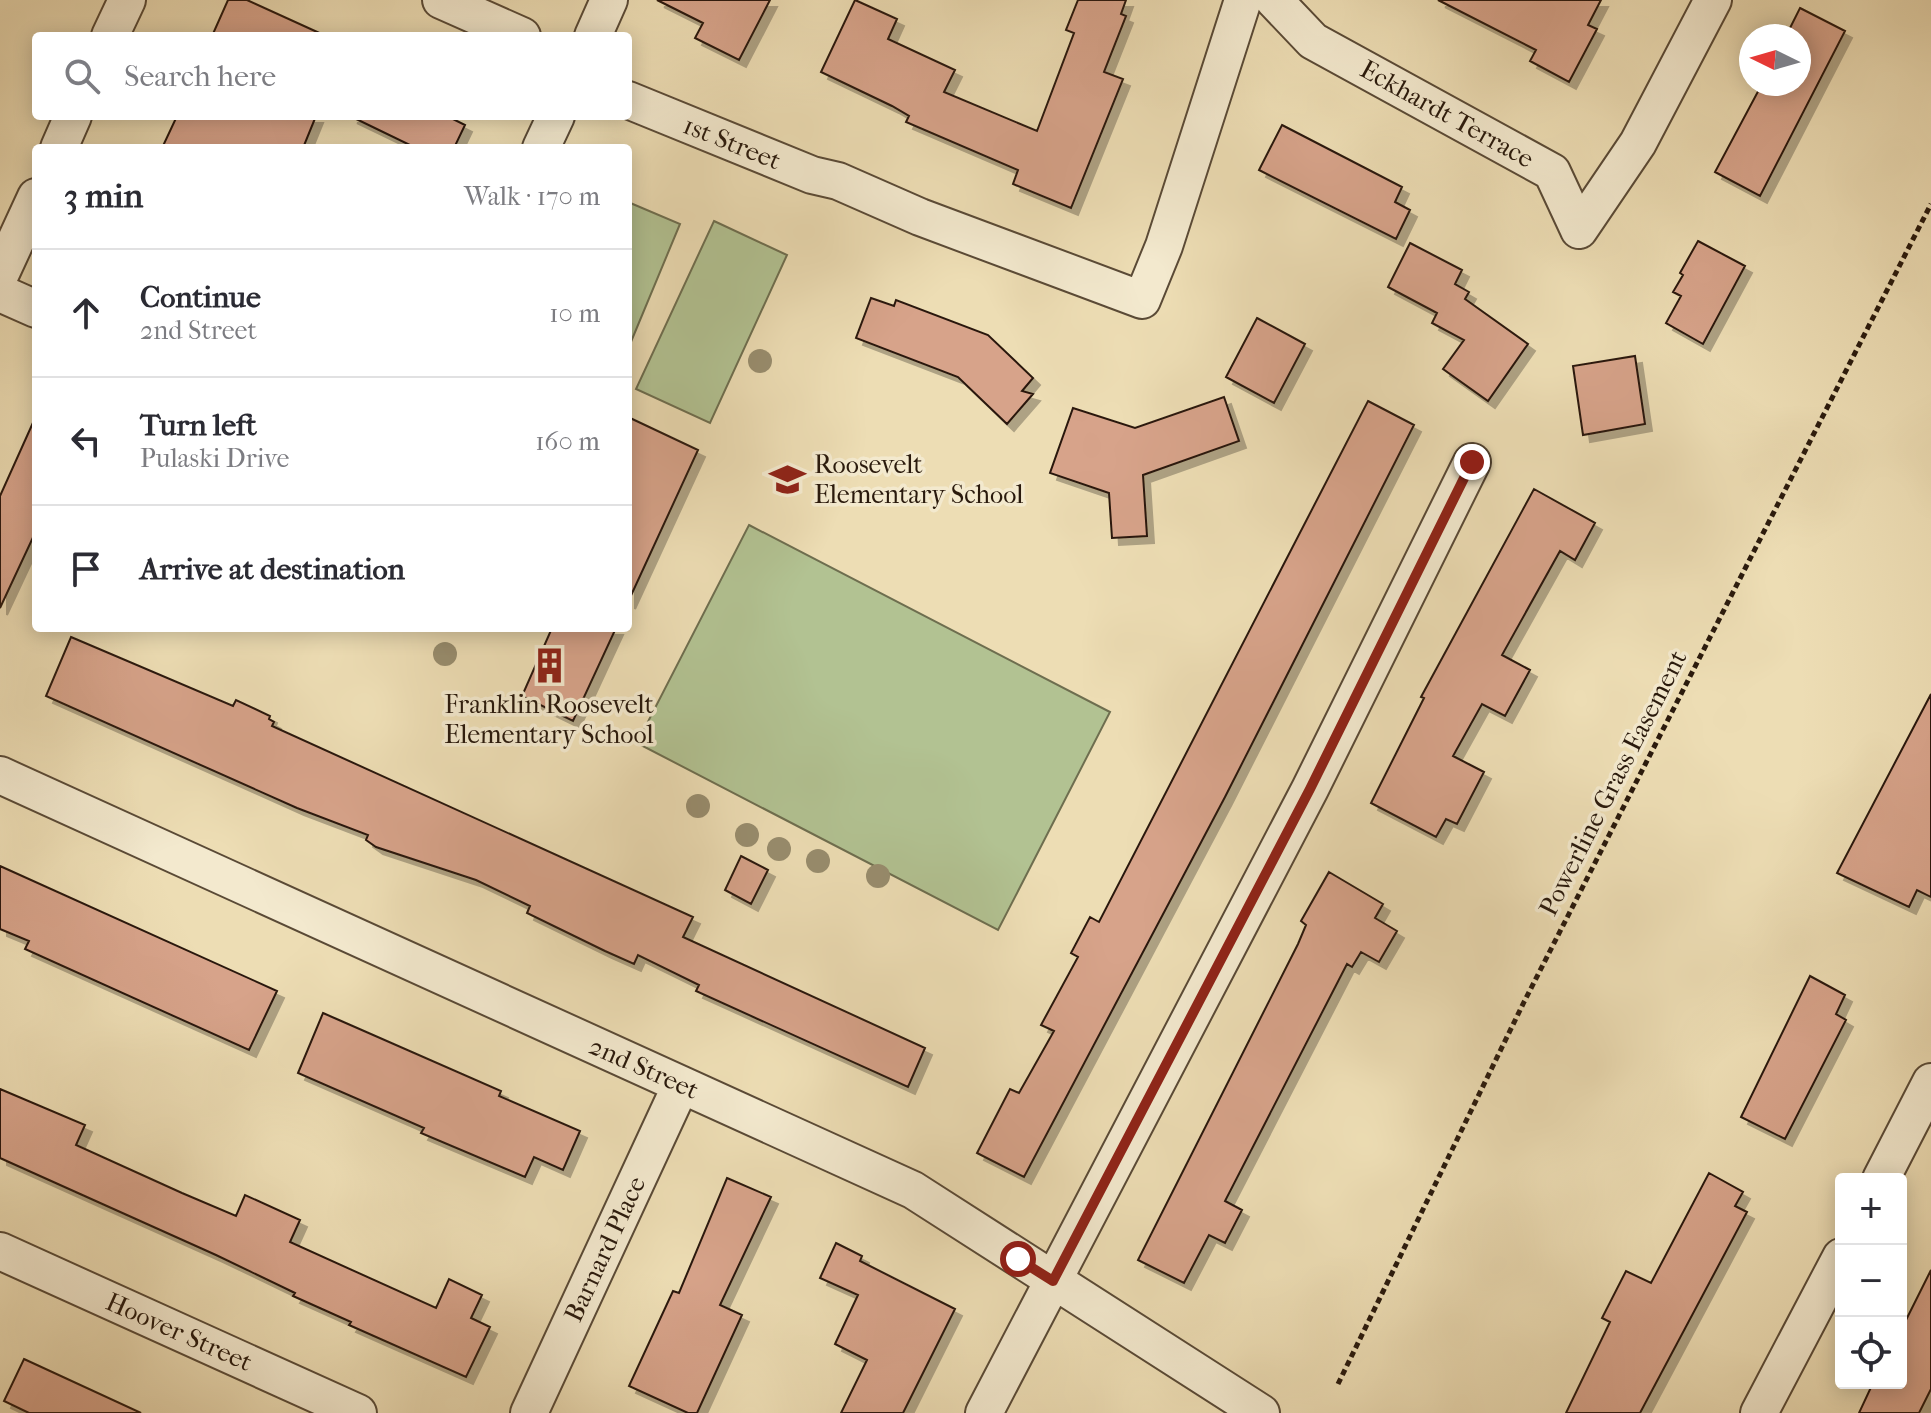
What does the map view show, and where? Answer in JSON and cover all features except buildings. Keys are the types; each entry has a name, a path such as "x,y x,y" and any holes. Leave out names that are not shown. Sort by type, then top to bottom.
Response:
{"street":[{"path":"112,32 127,0"},
{"path":"441,0 513,32"},
{"path":"595,32 609,0"},
{"name":"1st Street","path":"632,102 812,175 838,181 920,217 1142,300 1168,232 1243,0"},
{"name":"Eckhardt Terrace","path":"1274,0 1313,41 1552,172 1579,230 1638,143 1713,0"},
{"path":"61,144 71,120"},
{"path":"543,144 554,120"},
{"path":"0,275 32,206"},
{"path":"0,293 32,307"},
{"path":"984,1413 1310,789 1472,462"},
{"name":"2nd Street","path":"0,775 913,1190 1261,1413"},
{"path":"1884,1173 1931,1082"},
{"name":"Barnard Place","path":"529,1413 681,1085"},
{"name":"Hoover Street","path":"0,1251 358,1413"},
{"path":"1759,1413 1835,1268"}],"path":[{"name":"Powerline Grass Easement","path":"1338,1384 1524,1002 1931,204"}],"green space":[{"path":"632,204 680,224 632,339"},
{"path":"714,221 787,255 710,423 636,389"},
{"path":"749,525 1110,712 998,930 637,743"}],"place":[{"name":"Roosevelt Elementary School","path":"788,479"},
{"name":"Franklin Roosevelt Elementary School","path":"549,665"}],"route":[{"path":"1018,1259 1053,1281 1310,789 1472,462"}]}
